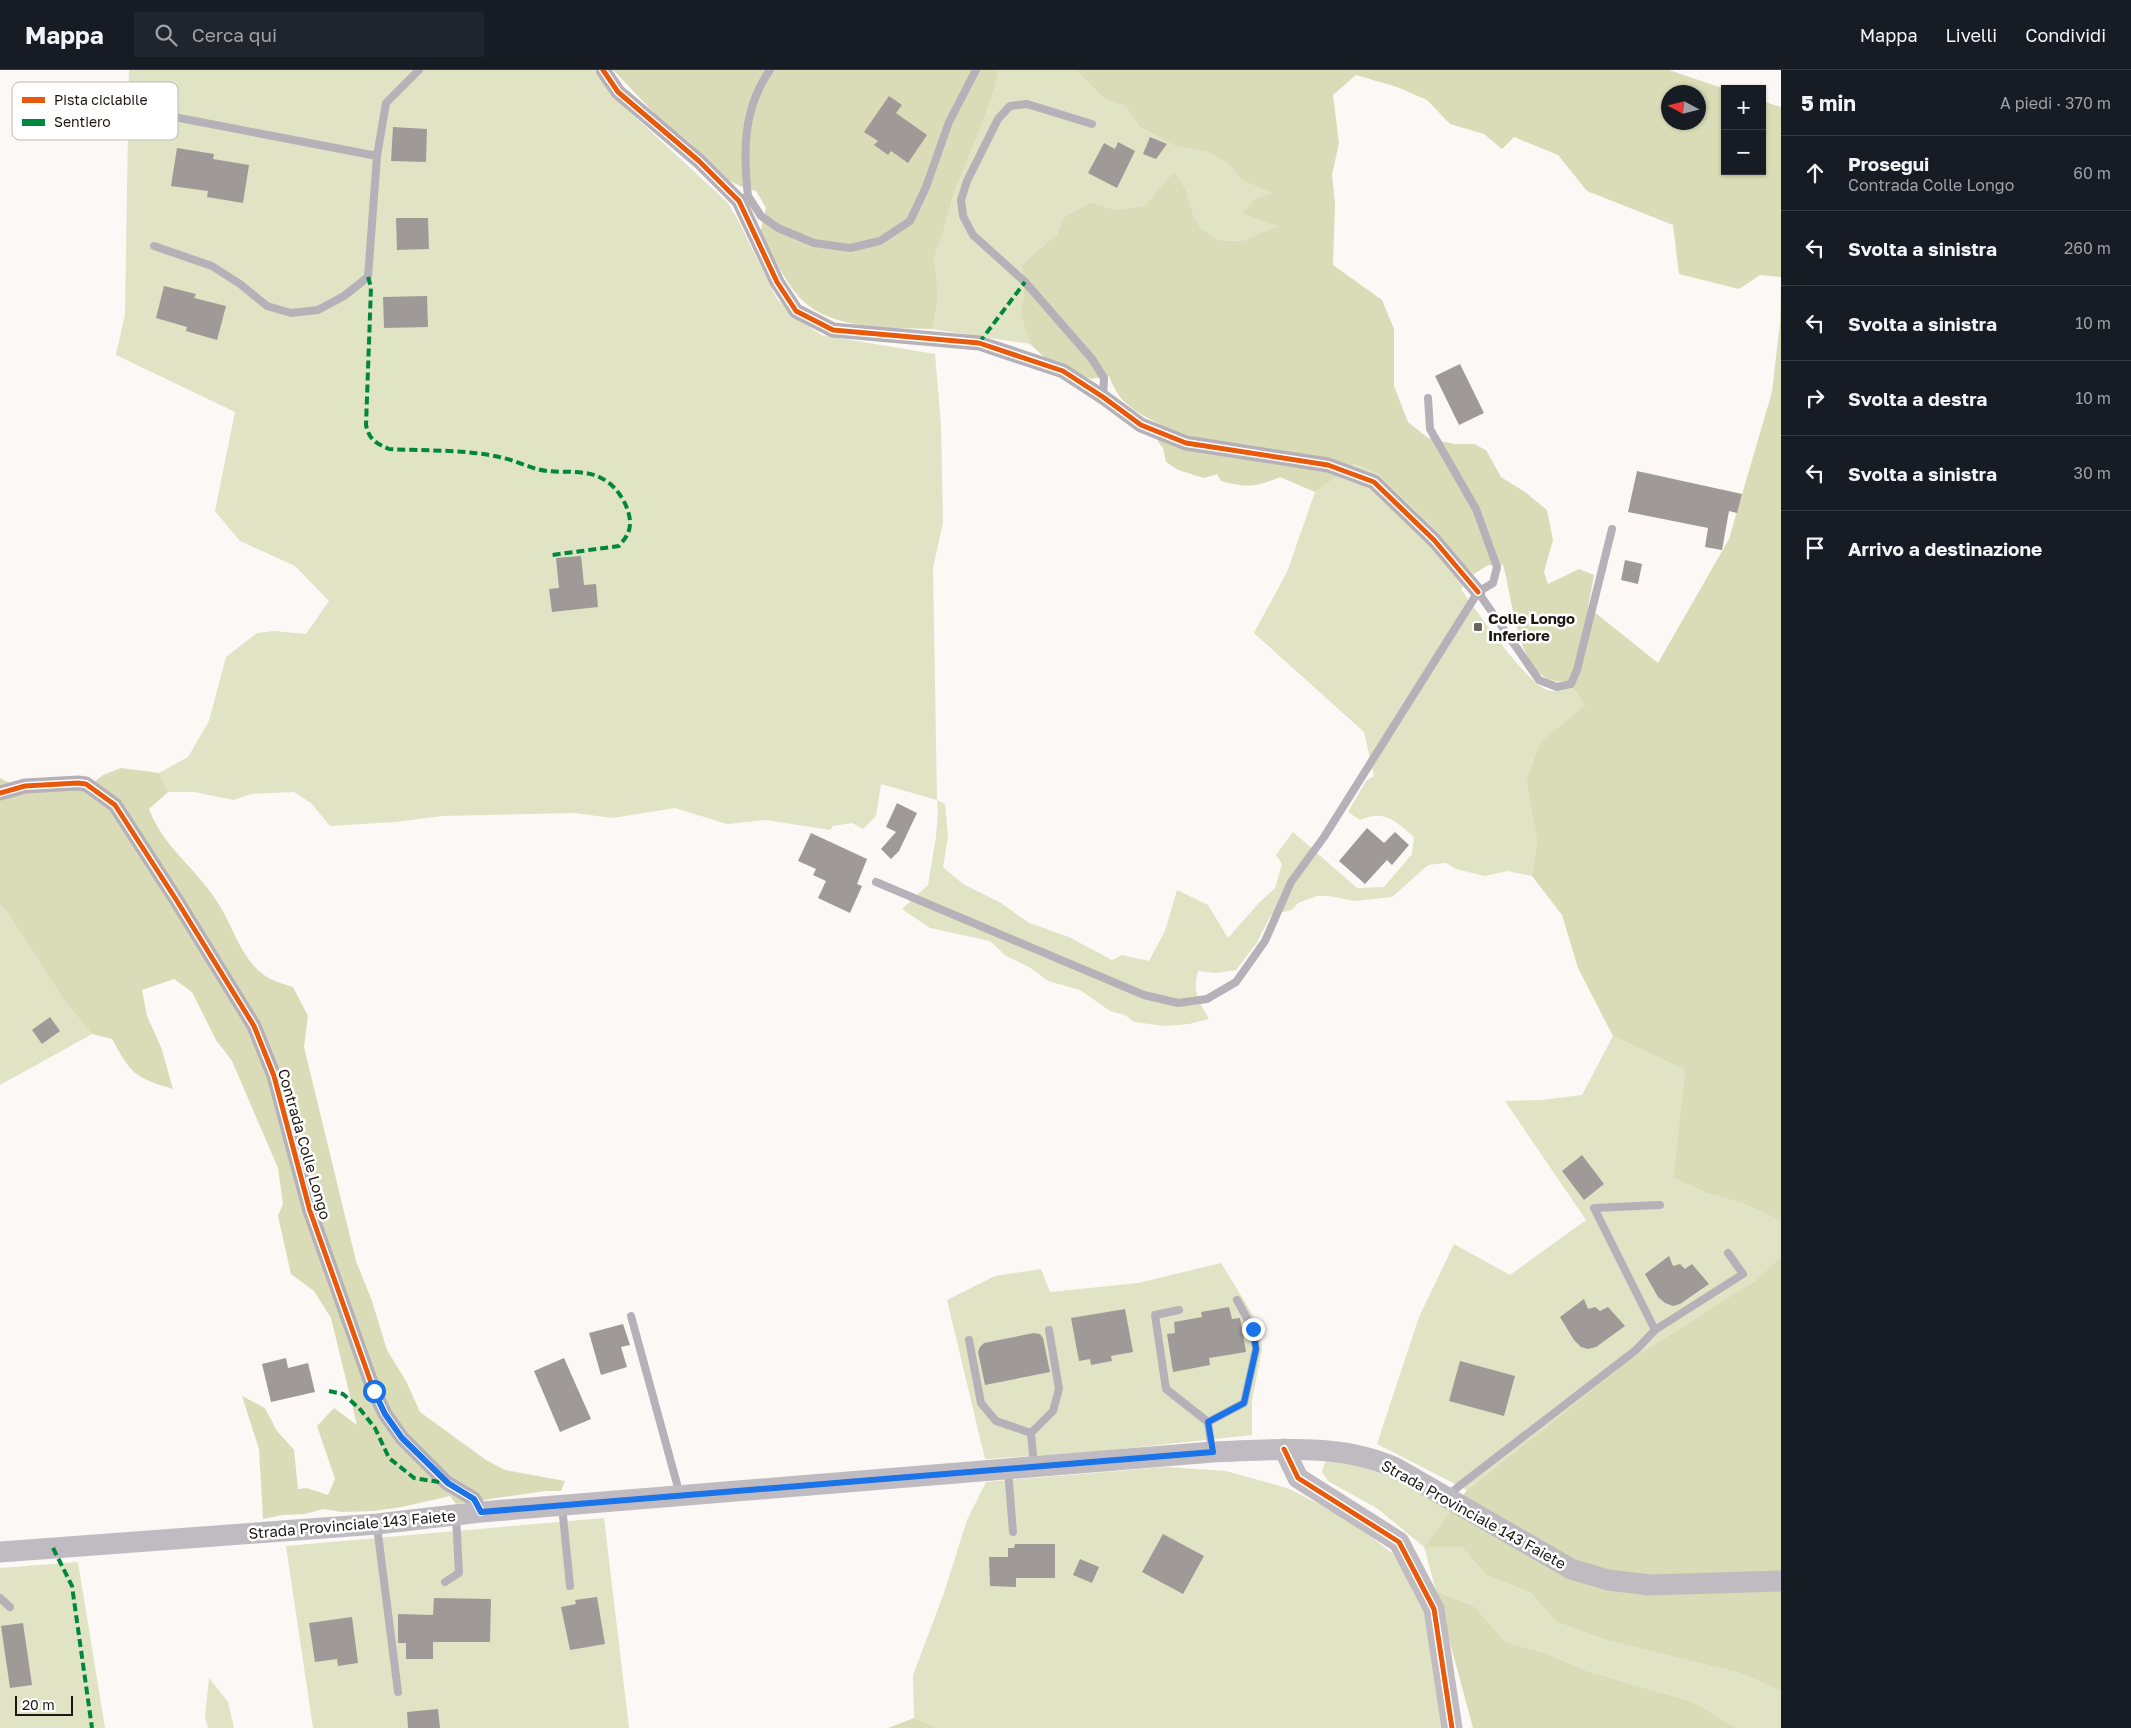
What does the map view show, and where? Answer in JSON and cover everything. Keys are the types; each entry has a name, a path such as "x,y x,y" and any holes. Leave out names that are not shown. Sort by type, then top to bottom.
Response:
{"main road":[{"name":"Strada Provinciale 143 Faiete","path":"0,1552 377,1524 481,1512 1213,1452 1315,1449 1357,1454 1377,1460 1571,1569 1608,1580 1650,1585 1781,1581"},
{"path":"1284,1450 1298,1478 1399,1542 1434,1609 1452,1728"}],"street":[{"path":"603,70 618,92 743,199 777,282 796,311 833,330 979,343 1063,372 1103,397 1141,425 1186,443 1328,465 1374,482 1434,540 1478,592"},
{"name":"Contrada Colle Longo","path":"0,793 26,786 78,783 86,784 115,805 254,1026 274,1076 310,1211 374,1391 385,1414 402,1438 448,1483 474,1499 481,1512"}],"lane":[{"path":"154,246 212,266 240,284 266,306 291,313 318,310 344,296 368,277 377,156 386,102 419,70"},
{"path":"770,70 761,82 745,132 743,199 778,228 814,243 850,248 880,241 910,221 926,188 949,122 976,70"},
{"path":"1092,124 1026,104 1010,106 998,120 967,181 962,200 963,216 972,235 1025,282 1092,359 1104,378 1103,397"},
{"path":"178,118 377,156"},
{"path":"876,882 1144,995 1178,1003 1207,999 1236,982 1265,941 1291,882 1324,837 1478,592 1494,583 1497,567 1476,509 1430,429 1428,398"},
{"path":"1478,592 1539,680 1558,688 1571,684 1578,670 1612,529"},
{"path":"1655,1330 1594,1208 1660,1205"},
{"path":"1447,1498 1458,1487 1636,1350 1655,1330 1743,1274 1728,1254"},
{"path":"1208,1422 1244,1403 1256,1349 1253,1329 1237,1300"},
{"path":"1179,1310 1155,1315 1166,1389 1208,1422 1213,1452"},
{"path":"631,1316 680,1496"},
{"path":"1034,1468 1031,1434 1053,1411 1059,1388 1049,1330"},
{"path":"969,1340 981,1403 996,1421 1031,1434"},
{"path":"1008,1470 1013,1532"},
{"path":"562,1506 570,1586"},
{"path":"446,1582 459,1573 456,1515"},
{"path":"377,1524 398,1692"},
{"path":"0,1598 10,1607"}],"green space":[{"path":"129,70 594,70 620,103 727,202 736,216 777,299 793,315 821,335 935,354 941,425 943,523 933,568 937,800 881,784 876,816 863,829 852,823 833,826 830,830 766,820 727,824 675,808 612,818 574,813 442,816 395,822 330,826 311,803 294,792 251,794 234,800 194,792 168,792 159,773 188,757 209,721 226,657 257,633 274,631 306,634 329,601 295,566 240,541 215,511 235,412 116,355 125,314 128,140 178,140 178,82 129,82"},
{"path":"613,70 998,70 996,84 983,122 954,193 934,258 937,306 932,329 864,326 830,317 803,301 785,278 760,233 766,208 756,191 728,180 689,142 661,120"},
{"path":"998,70 1076,70 1103,98 1125,106 1140,127 1175,146 1207,152 1228,163 1241,180 1272,193 1242,214 1280,226 1242,241 1218,240 1200,227 1194,216 1186,191 1145,206 1116,210 1090,202 1063,218 1057,234 1022,264 1024,296 1020,313 1030,344 932,329 937,306 934,258 954,193 983,122 996,84"},
{"path":"1076,70 1669,70 1721,88 1721,175 1766,175 1766,102 1781,107 1781,277 1781,1221 1742,1203 1707,1193 1673,1178 1685,1070 1613,1036 1578,968 1562,915 1532,876 1537,840 1526,781 1540,742 1586,705 1566,681 1550,680 1537,671 1527,656 1514,617 1503,565 1488,565 1474,574 1460,562 1435,529 1378,474 1354,464 1315,492 1280,477 1258,485 1238,485 1221,481 1217,474 1204,478 1178,470 1166,462 1163,448 1158,442 1161,425 1129,406 1118,394 1109,376 1091,379 1046,359 1030,344 1020,313 1024,296 1022,264 1057,234 1063,218 1090,202 1116,210 1145,206 1174,172 1186,191 1194,216 1200,227 1218,240 1242,241 1279,226 1242,214 1254,200 1272,193 1241,180 1228,163 1207,152 1175,146 1140,127 1125,106 1103,98","holes":["1356,75 1397,87 1427,100 1450,124 1484,134 1502,149 1514,137 1558,155 1587,191 1673,225 1679,274 1739,289 1760,275 1781,277 1780,323 1772,392 1729,539 1658,663 1588,607 1594,575 1579,569 1548,584 1544,572 1553,540 1547,510 1525,492 1501,477 1486,450 1474,444 1454,444 1428,438 1408,422 1394,386 1394,329 1382,300 1333,265 1335,204 1332,175 1339,143 1333,95"]},
{"path":"1353,464 1378,474 1435,529 1460,562 1474,574 1461,589 1501,644 1525,672 1545,689 1558,691 1571,688 1587,705 1540,742 1526,781 1537,840 1532,876 1507,871 1485,876 1456,869 1446,863 1428,865 1392,897 1355,901 1329,896 1317,896 1298,903 1292,910 1271,915 1256,944 1236,970 1216,973 1198,971 1196,991 1209,1019 1189,1024 1165,1026 1134,1022 1125,1015 1110,1011 1080,990 1048,981 1031,968 1006,956 990,941 930,928 902,909 928,885 936,837 937,800 945,804 948,837 943,867 963,884 1001,903 1029,923 1069,937 1112,960 1122,955 1149,961 1165,931 1177,890 1208,905 1228,938 1275,888 1282,864 1276,855 1293,832 1357,888 1384,887 1412,854 1414,837 1389,818 1376,816 1360,820 1348,812 1366,781 1374,776 1364,732 1254,633 1287,572 1315,492"},
{"path":"121,768 159,773 168,792 149,809 155,823 171,846 210,891 248,959 267,977 293,987 308,1016 304,1047 356,1261 372,1301 387,1350 406,1381 420,1412 486,1460 505,1470 565,1481 561,1491 545,1491 456,1504 450,1496 374,1511 342,1512 323,1509 305,1514 283,1515 263,1519 259,1449 242,1396 265,1408 277,1431 294,1450 298,1489 307,1488 328,1495 335,1479 317,1426 334,1408 357,1425 331,1318 314,1291 291,1274 278,1216 283,1204 278,1168 232,1061 216,1040 192,992 174,979 142,990 147,1016 161,1047 173,1089 150,1081 135,1073 124,1060 112,1039 92,1034 65,1002 6,910 0,906 0,778 12,784 94,782 103,775"},
{"path":"0,906 6,910 65,1002 92,1034 0,1085"},
{"path":"1613,1036 1685,1070 1673,1178 1707,1193 1742,1203 1781,1221 1781,1256 1756,1280 1631,1359 1467,1490 1377,1444 1419,1317 1454,1244 1510,1275 1586,1220 1505,1101 1541,1100 1582,1095"},
{"path":"1781,1256 1781,1691 1740,1673 1609,1641 1556,1622 1531,1593 1486,1575 1462,1547 1424,1547 1467,1490 1631,1359 1756,1280"},
{"path":"1221,1263 1259,1325 1262,1349 1252,1401 1252,1435 1092,1452 985,1459 947,1300 995,1276 1041,1269 1050,1292 1138,1283"},
{"path":"1325,1462 1343,1463 1391,1478 1452,1510 1424,1547 1378,1509 1328,1481 1322,1472"},
{"path":"1167,1467 1226,1471 1287,1488 1347,1518 1393,1554 1427,1612 1442,1728 938,1728 914,1718 913,1675 944,1593 967,1520 986,1482"},
{"path":"604,1518 629,1728 313,1728 286,1546"},
{"path":"1424,1547 1462,1547 1486,1575 1531,1593 1556,1622 1609,1641 1740,1673 1781,1691 1781,1728 1737,1728 1693,1702 1587,1671 1545,1653 1506,1642 1474,1606 1436,1591"},
{"path":"78,1562 105,1728 0,1728 0,1568"},
{"path":"1436,1591 1474,1606 1506,1642 1545,1653 1587,1671 1693,1702 1737,1728 1473,1728"},
{"path":"209,1678 228,1702 234,1728 208,1728 205,1717"},
{"path":"914,1718 938,1728 888,1728"}],"building":[{"path":"889,96 902,105 896,113 927,135 908,163 891,151 888,155 874,145 878,141 864,132"},
{"path":"393,127 427,129 426,162 391,161"},
{"path":"1150,137 1167,144 1156,159 1143,154"},
{"path":"1118,142 1135,151 1117,188 1088,173 1104,143 1115,149"},
{"path":"177,148 214,154 213,159 249,165 243,203 207,197 208,191 171,186"},
{"path":"396,218 428,218 429,249 397,250"},
{"path":"164,286 196,294 194,298 226,306 217,340 186,331 187,327 156,318"},
{"path":"427,296 428,327 384,328 383,297"},
{"path":"1460,364 1484,413 1459,425 1435,376"},
{"path":"1637,471 1742,494 1737,513 1729,511 1722,550 1705,547 1708,528 1628,512"},
{"path":"581,556 584,585 596,584 598,607 552,612 549,589 559,588 556,558"},
{"path":"1625,560 1642,564 1638,584 1621,580"},
{"path":"897,803 917,813 899,851 891,859 881,849 896,832 886,827"},
{"path":"1367,828 1384,843 1395,832 1409,845 1392,865 1387,860 1365,884 1339,861"},
{"path":"811,833 867,859 857,884 862,886 850,913 818,898 826,881 813,875 816,869 798,861"},
{"path":"50,1017 60,1031 42,1044 32,1030"},
{"path":"1582,1155 1604,1184 1584,1200 1562,1171"},
{"path":"1669,1256 1673,1266 1680,1264 1685,1269 1692,1264 1709,1284 1680,1304 1673,1306 1665,1303 1658,1297 1645,1274"},
{"path":"1584,1299 1588,1309 1595,1307 1600,1311 1608,1307 1625,1326 1596,1347 1588,1349 1581,1347 1574,1340 1560,1317"},
{"path":"1229,1307 1232,1319 1240,1318 1246,1352 1209,1358 1210,1365 1173,1372 1167,1334 1175,1333 1174,1322 1202,1317 1201,1312"},
{"path":"1125,1309 1133,1352 1111,1356 1112,1361 1091,1365 1090,1359 1079,1361 1071,1318"},
{"path":"623,1324 630,1345 621,1347 627,1367 601,1375 589,1333"},
{"path":"1034,1333 1040,1334 1043,1338 1050,1372 985,1385 978,1352 980,1347 984,1343"},
{"path":"286,1358 288,1368 308,1363 315,1392 271,1402 262,1364"},
{"path":"564,1358 591,1419 560,1432 534,1371"},
{"path":"1460,1361 1515,1376 1504,1416 1449,1401"},
{"path":"1163,1534 1204,1556 1183,1594 1142,1572"},
{"path":"1015,1544 1055,1544 1055,1578 1016,1578 1016,1587 990,1586 989,1557 1008,1557 1008,1548 1014,1548"},
{"path":"1080,1559 1099,1567 1092,1583 1073,1575"},
{"path":"597,1597 605,1644 570,1650 561,1607 576,1604 575,1600"},
{"path":"434,1598 491,1599 490,1642 433,1642 433,1659 406,1659 406,1643 398,1643 398,1614 433,1615"},
{"path":"352,1617 358,1663 338,1666 337,1659 315,1662 309,1623"},
{"path":"23,1623 32,1685 10,1688 1,1626"},
{"path":"438,1709 440,1728 408,1728 407,1712"}],"marked path":[{"path":"368,277 371,287 366,425 373,440 389,449 475,453 509,459 541,470 590,474 608,482 622,498 628,510 630,527 619,546 552,555"},
{"path":"979,343 1025,282"},
{"path":"329,1391 343,1394 359,1408 375,1428 389,1458 414,1478 445,1483"},
{"path":"53,1548 72,1586 92,1728"}],"cycle path":[{"path":"603,70 618,92 699,161 739,201 777,282 796,311 833,330 979,343 1063,371 1141,425 1186,443 1328,465 1374,482 1434,540 1478,592"},
{"path":"0,793 25,786 78,783 86,784 115,805 254,1026 274,1076 310,1211 374,1391 385,1414 402,1438 447,1483 474,1499 481,1512"},
{"path":"1284,1449 1298,1478 1399,1542 1434,1609 1452,1728"}],"place":[{"name":"Colle Longo Inferiore","path":"1478,627"}],"route":[{"path":"374,1391 385,1414 402,1438 448,1483 474,1499 481,1512 1213,1452 1208,1422 1244,1403 1256,1349 1253,1329"}]}
